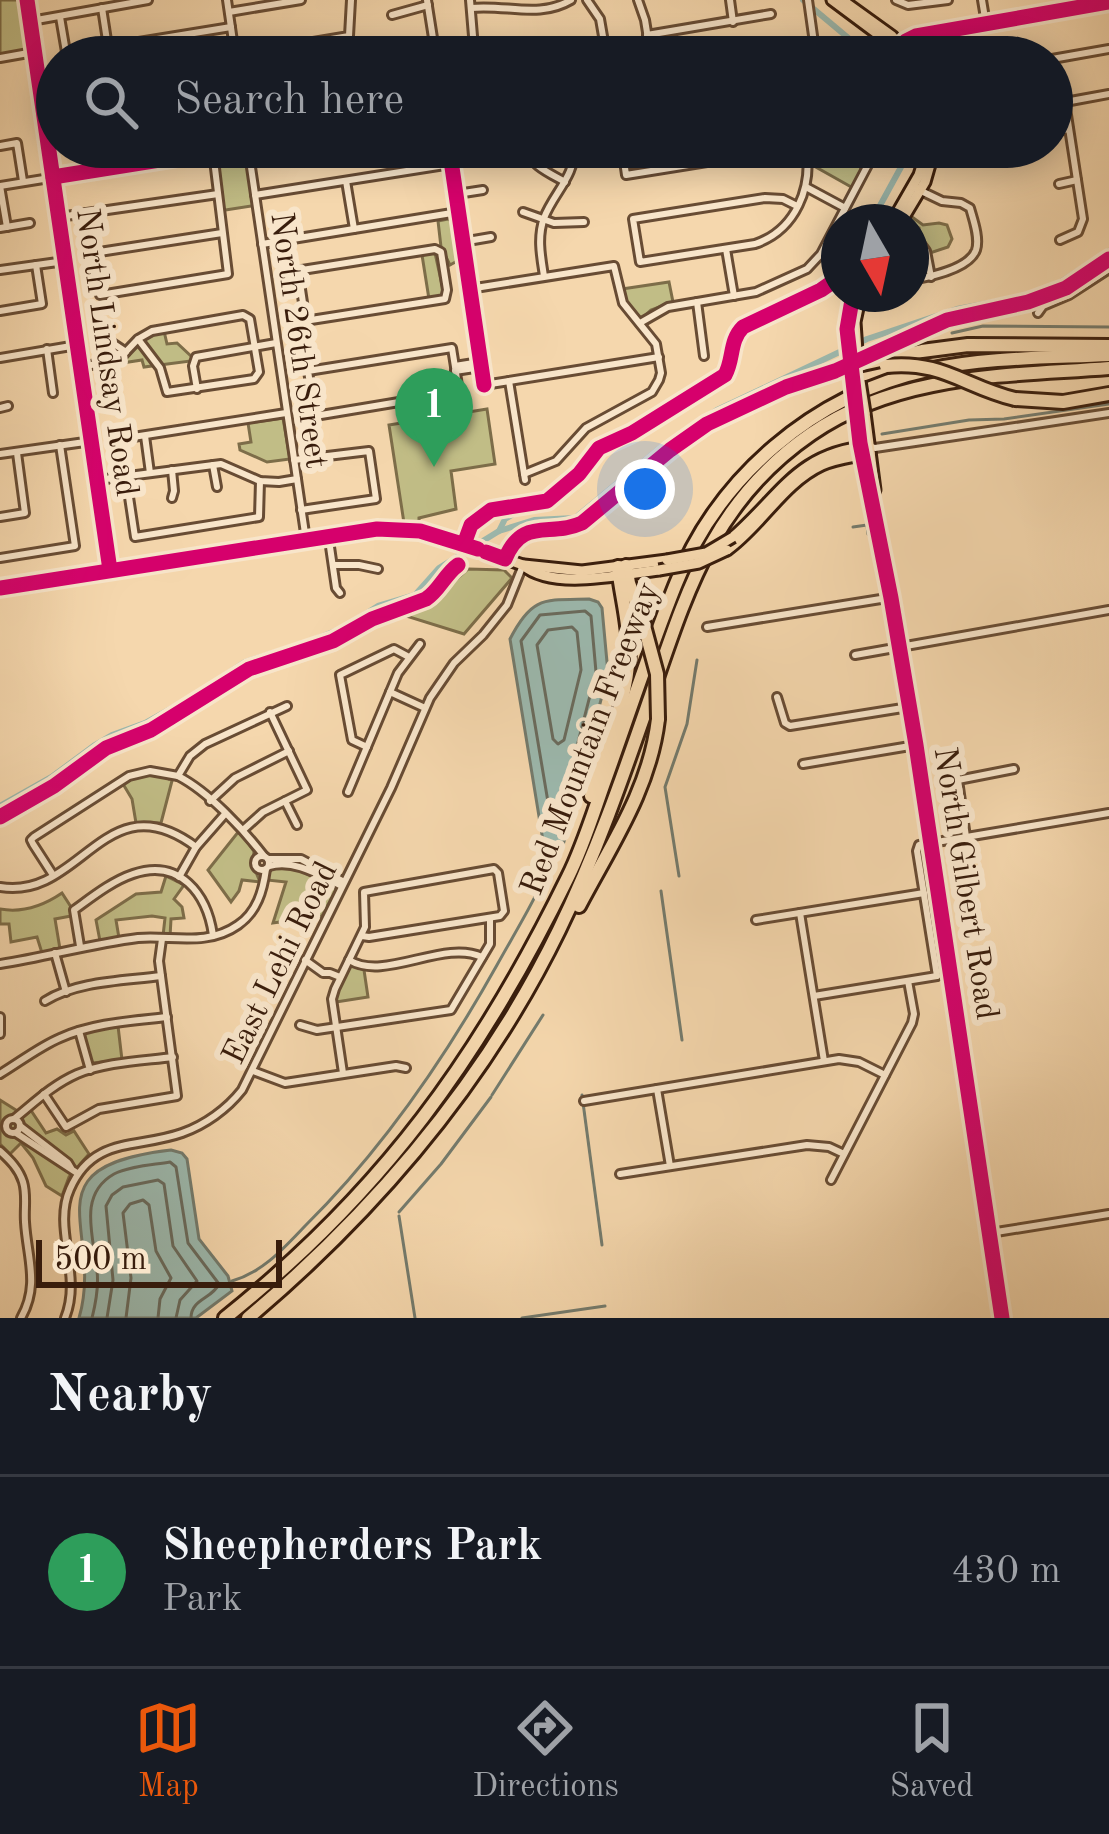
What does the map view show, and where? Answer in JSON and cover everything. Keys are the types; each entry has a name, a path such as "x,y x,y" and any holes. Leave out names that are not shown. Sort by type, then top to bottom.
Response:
{"highway":[{"path":"855,369 922,350 968,344 1109,351"},
{"name":"Red Mountain Freeway","path":"225,1318 323,1233 368,1186 430,1111 494,1017 529,956 581,845 690,550 716,508 757,462 821,412 913,374 967,364 1109,351"},
{"path":"855,369 931,367 1015,399 1070,402 1109,394"},
{"name":"Red Mountain Freeway","path":"248,1318 335,1240 403,1168 461,1093 529,989 595,851 689,586 718,531 747,491 811,434 896,393 956,379 1109,368"},
{"path":"559,893 626,682 623,570"},
{"path":"529,989 631,811 650,765 658,719 657,674 623,570"}],"main road":[{"name":"North Lindsay Road","path":"27,0 36,61"},
{"path":"832,0 881,36"},
{"path":"842,0 884,36"},
{"name":"North Lindsay Road","path":"53,168 110,570"},
{"path":"908,204 924,168"},
{"name":"North Gilbert Road","path":"849,312 868,491 916,745 1001,1318"},
{"path":"663,565 706,553 733,537 803,468 823,457 867,449"},
{"path":"0,588 377,529 431,533 530,571 569,578 699,563 750,532 805,476 867,449"}],"street":[{"path":"79,0 81,11"},
{"path":"31,21 148,0"},
{"path":"227,0 232,36"},
{"path":"229,12 301,0"},
{"path":"349,36 351,0"},
{"path":"473,36 471,4 541,11 571,0"},
{"path":"586,0 600,19 603,36"},
{"path":"638,0 647,35 772,14"},
{"path":"730,0 733,22"},
{"path":"896,0 908,5 948,0"},
{"path":"982,0 986,24"},
{"path":"916,36 1109,2"},
{"path":"392,16 427,3 432,36"},
{"path":"808,4 812,36"},
{"path":"102,8 106,36"},
{"path":"60,17 63,36"},
{"path":"687,18 689,28"},
{"path":"177,36 231,27"},
{"path":"951,30 952,36"},
{"path":"1073,55 1109,49"},
{"path":"0,58 34,52"},
{"path":"1073,101 1109,94"},
{"path":"0,146 17,143 23,182"},
{"path":"1060,240 1082,227 1073,154"},
{"path":"30,223 3,227 0,186 109,168"},
{"path":"86,213 100,295 228,274 215,168"},
{"name":"North 26th Street","path":"249,168 306,540"},
{"path":"256,195 426,168"},
{"path":"452,168 484,385 659,357"},
{"path":"542,168 565,182"},
{"path":"544,276 543,220 575,168"},
{"path":"625,168 626,175 670,168"},
{"path":"797,206 765,198 633,219 640,262 764,242 788,223 797,206 806,187 808,168"},
{"path":"848,204 866,168"},
{"path":"1058,184 1077,180"},
{"path":"346,181 354,229"},
{"path":"806,187 838,204"},
{"path":"917,189 970,208 977,245 966,261 931,277 929,267"},
{"path":"455,194 483,190"},
{"path":"59,218 218,194"},
{"path":"262,244 458,212"},
{"path":"523,212 562,224 584,222"},
{"path":"93,253 222,233"},
{"path":"462,242 491,237"},
{"path":"727,249 734,296"},
{"path":"439,250 445,299 308,319 299,273 439,250"},
{"path":"640,322 668,307 756,292 807,269 821,254"},
{"path":"0,270 65,261"},
{"path":"0,311 42,304 36,265"},
{"path":"470,289 614,266 620,296 652,337 661,373 652,392 592,424 556,461 525,477 509,381"},
{"path":"1038,313 1109,269"},
{"path":"697,302 704,356"},
{"path":"80,365 126,352 138,339 160,329 248,316 258,376 167,392 160,368 138,339"},
{"path":"108,340 126,352"},
{"path":"197,389 196,357 277,343"},
{"path":"0,358 77,345"},
{"path":"452,348 455,369 459,392 315,416 308,371 452,348"},
{"path":"47,349 53,393"},
{"path":"455,369 481,365"},
{"path":"114,440 286,413"},
{"path":"867,449 1109,413"},
{"path":"517,425 532,423"},
{"path":"145,436 150,473"},
{"path":"0,454 92,441"},
{"path":"0,558 75,546 60,445"},
{"path":"293,460 369,451 376,499 301,510"},
{"path":"0,518 26,513 17,452"},
{"path":"98,480 213,465 228,466 260,481 297,479"},
{"path":"213,465 217,487"},
{"path":"172,470 172,498"},
{"path":"126,477 135,537 259,517 260,481"},
{"path":"328,536 340,593"},
{"path":"333,565 378,569"},
{"name":"East Lehi Road","path":"75,1171 109,1149 176,1135 209,1120 234,1100 253,1071 391,788 425,708 454,663 507,605 523,565"},
{"path":"707,627 891,598"},
{"path":"855,655 1109,610"},
{"path":"348,792 390,692 420,644"},
{"path":"367,747 352,740 340,675 394,650 409,657"},
{"path":"390,692 425,708"},
{"path":"777,698 786,725 909,707"},
{"path":"178,776 200,747 287,706"},
{"path":"243,830 255,817 307,790 270,712"},
{"path":"803,764 916,745"},
{"path":"210,801 235,778 289,751"},
{"path":"966,837 958,780 1013,769"},
{"path":"0,964 80,947 148,938 184,940 232,929 259,900 264,863 243,830 210,801 178,776 150,771 129,776 31,840 53,875"},
{"path":"285,801 297,825"},
{"path":"931,842 1109,813"},
{"path":"179,877 196,847 225,814"},
{"path":"0,887 28,887 137,826 169,829 196,847"},
{"name":"North Gilbert Road","path":"931,842 920,844 917,851 937,976"},
{"path":"264,863 306,866 343,884"},
{"path":"344,1073 332,999 367,922 366,890 494,869 498,873 504,911 500,916 362,936"},
{"path":"80,947 74,910 136,872 158,871 194,887 205,902 213,935"},
{"path":"756,920 924,892"},
{"path":"800,913 824,1061"},
{"path":"300,1025 313,1030 335,1028 453,1008 492,936 490,918"},
{"path":"44,1094 66,1127 99,1109 177,1096 159,956 162,939"},
{"path":"349,961 366,967 465,952 482,957"},
{"path":"55,953 66,992"},
{"path":"305,960 340,977"},
{"path":"814,996 952,974"},
{"path":"45,1001 66,992 161,976"},
{"path":"831,1180 913,1018 908,981"},
{"path":"0,1074 50,1042 79,1031 167,1016"},
{"path":"0,1017 0,1034"},
{"path":"79,1031 90,1070"},
{"path":"20,1318 33,1284 26,1192 1,1145 23,1112 44,1094 90,1070 173,1057"},
{"path":"584,1101 839,1059 859,1062 885,1075"},
{"path":"253,1071 285,1083 396,1066 406,1069"},
{"path":"657,1089 670,1166"},
{"path":"15,1127 75,1171 65,1207 73,1275 65,1318"},
{"path":"620,1174 807,1144 844,1154"},
{"path":"990,1233 1109,1214"}],"shaded area":[{"path":"0,0 27,0 34,52 0,58"},
{"path":"215,168 251,168 257,205 219,211"},
{"path":"818,168 861,168 853,188"},
{"path":"438,221 454,223 459,260 450,265 441,247"},
{"path":"929,224 947,225 952,239 948,247 930,253"},
{"path":"435,253 444,294 429,299 422,255"},
{"path":"669,282 673,302 641,319 622,289"},
{"path":"164,331 167,344 177,343 191,361 144,367 142,360 122,363 145,340"},
{"path":"487,409 495,464 451,471 456,509 419,518 419,524 404,523 389,425"},
{"path":"283,418 290,459 267,462 240,450 239,444 251,442 248,423"},
{"path":"468,569 504,570 512,578 464,634 406,616 429,604"},
{"path":"133,777 173,777 161,823 136,823 132,799 123,784"},
{"path":"239,831 254,851 253,865 260,882 242,880 231,902 208,870"},
{"path":"276,866 292,867 337,888 322,916 273,923 286,882 267,880 268,871"},
{"path":"166,876 184,885 174,899 184,918 171,919 170,937 163,936 165,918 152,916 116,920 119,938 100,941 96,920 136,894 161,892"},
{"path":"62,893 71,916 55,919 60,949 42,953 37,937 11,942 9,924 0,924 0,909 32,907"},
{"path":"350,964 364,970 368,997 336,1002 336,992"},
{"path":"118,1026 122,1060 92,1063 85,1032"},
{"path":"0,1100 19,1112 30,1109 46,1133 74,1131 89,1154 69,1177 62,1196 46,1186 21,1143 10,1154 0,1144"}],"water":[{"path":"589,599 602,608 608,673 562,849 544,847 510,639 525,615 541,603"},
{"path":"171,1150 187,1159 199,1239 228,1276 232,1291 196,1318 79,1318 84,1286 80,1207 84,1187 98,1171 126,1158"}],"waterway":[{"path":"803,0 846,36"},
{"path":"881,204 901,168"},
{"path":"0,806 112,735 145,723 245,662 308,642 378,606 415,595 439,568 499,531 534,520 575,518 660,448 717,410 867,339 1059,283 1109,251"},
{"path":"499,531 515,513 556,501 603,452 725,380 747,329 821,294"},
{"path":"952,333 983,326 1109,327"},
{"path":"882,434 1109,404"},
{"path":"853,527 867,525 868,534"},
{"path":"679,876 665,787 687,724 697,660"},
{"path":"232,1281 263,1266 289,1243 360,1166 410,1102 497,965 555,849"},
{"path":"661,891 682,1040"},
{"path":"492,1095 543,1015"},
{"path":"582,1095 602,1245"},
{"path":"399,1212 491,1097"},
{"path":"399,1216 415,1318"},
{"path":"522,1318 605,1306"}],"cycle path":[{"path":"27,0 36,62"},
{"path":"916,36 1109,2"},
{"path":"51,168 110,570"},
{"path":"53,177 109,168"},
{"path":"452,168 484,385"},
{"path":"486,552 505,559 520,537 582,523 707,424 947,320 1028,302 1066,288 1109,259"},
{"path":"464,544 471,525 491,510 547,501 579,474 599,448 725,375 743,327 821,290"},
{"path":"850,312 847,329 860,443 916,745 1002,1318"},
{"path":"0,588 377,529 420,531 478,549"},
{"path":"0,817 106,748 151,730 249,669 333,641 372,619 426,599 458,565"}],"place":[{"name":"Sheepherders Park","path":"434,467"}]}
